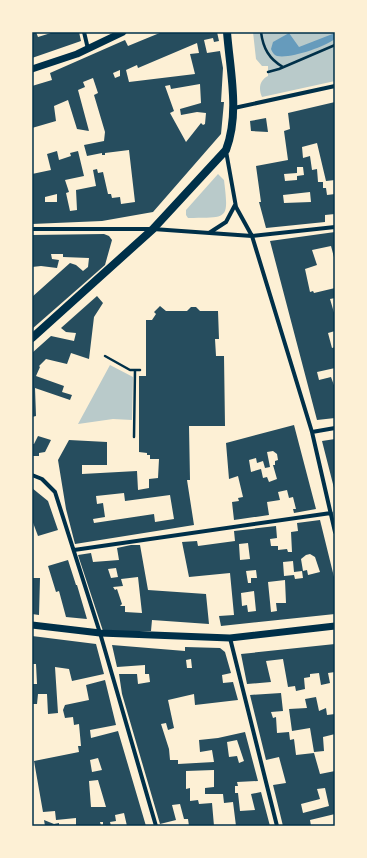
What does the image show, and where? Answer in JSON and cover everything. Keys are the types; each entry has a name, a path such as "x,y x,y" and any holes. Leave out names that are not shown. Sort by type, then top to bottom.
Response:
{"main road":[{"path":"32,338 154,229 226,150 232,134 234,108 227,32"}],"street":[{"path":"84,32 88,49"},
{"path":"32,69 88,49 123,32"},
{"path":"234,108 335,86"},
{"path":"226,150 235,205 252,236 312,432 335,532"},
{"path":"209,233 226,222 235,205"},
{"path":"32,229 154,229 252,236 335,227"},
{"path":"312,432 335,428"},
{"path":"32,475 42,479 55,492 100,633 156,826"},
{"path":"74,550 331,513"},
{"path":"32,625 100,633 230,638 335,626"},
{"path":"230,638 277,826"}],"path":[{"path":"261,32 266,52 275,63 284,67"},
{"path":"268,72 284,67 335,45"},
{"path":"105,356 130,370 140,370"},
{"path":"134,437 135,370"}],"shaded area":[{"path":"253,32 335,32 335,81 262,97 260,85 268,76 268,66 262,66 256,59"},
{"path":"218,174 224,180 226,193 225,210 223,214 211,217 188,218 186,215 186,210"},
{"path":"110,365 133,377 132,420 113,419 78,424"}],"water":[{"path":"289,33 299,47 335,33 335,39 315,49 298,54 290,56 276,56 271,49 273,42"}],"building":[{"path":"32,32 36,32 38,37 54,32 79,32 81,41 32,58"},
{"path":"162,32 217,32 219,41 214,42 213,38 204,40 207,53 220,51 223,68 221,102 224,102 221,134 153,212 102,221 32,224 32,174 51,170 47,154 57,151 59,160 71,156 70,153 78,151 84,176 65,180 69,192 66,193 70,211 77,210 76,190 96,186 93,170 97,169 98,173 103,172 108,194 111,194 112,198 120,197 121,204 135,202 129,150 105,153 105,155 102,155 102,153 87,156 84,145 104,141 105,132 94,95 98,93 93,78 83,82 85,87 78,90 89,131 77,129 68,100 54,106 56,121 32,128 32,86 52,80 50,73 125,40 128,46","holes":["197,43 199,53 190,54 195,74 129,82 126,70 137,65 138,68","120,70 120,76 115,78 113,73","200,84 201,103 180,109 181,115 197,112 206,113 205,124 203,125 201,123 186,142 170,113 174,111 165,86 170,85 171,89","57,194 57,202 45,202 45,197"]},
{"path":"335,102 335,180 326,181 317,143 302,147 303,158 310,156 312,170 317,169 318,182 323,182 323,188 326,188 327,195 335,194 335,214 325,215 325,222 266,228 259,202 261,202 256,166 288,160 284,131 290,129 288,113","holes":["297,167 303,167 304,175 297,176 297,180 285,181 284,174 297,173","310,192 311,202 284,203 283,195"]},
{"path":"266,118 268,132 251,131 250,121"},
{"path":"335,232 335,261 331,246 312,250 317,265 305,269 310,292 313,291 314,293 335,288 335,298 330,299 335,316 335,331 328,333 332,348 335,347 335,368 317,372 319,380 331,377 335,388 335,418 317,420 270,241"},
{"path":"104,234 109,236 112,240 105,265 32,329 32,297 70,263 76,265 83,271 88,267 89,258 63,257 63,254 51,254 52,259 59,260 57,268 41,266 32,267 32,235"},
{"path":"97,296 103,303 94,317 89,359 71,353 67,364 46,359 39,366 40,367 36,376 64,386 62,392 72,395 70,400 35,388 36,416 32,417 32,353 51,336 74,341 76,333 66,332 61,328"},
{"path":"160,306 166,311 187,311 191,307 196,307 200,311 218,311 219,339 215,339 216,356 224,356 225,426 189,426 190,480 187,480 194,525 75,544 66,509 58,460 69,440 107,442 107,465 82,465 82,474 137,471 138,490 149,488 149,479 158,478 159,459 150,459 150,455 147,455 147,453 139,452 139,376 146,376 146,320 152,320 156,314 154,312","holes":["124,493 125,501 170,495 174,519 155,522 154,514 94,523 93,519 105,517 103,503 97,504 96,496"]},
{"path":"294,425 316,509 294,513 293,509 296,509 293,497 289,498 287,490 278,492 280,500 267,502 269,515 234,520 232,502 239,501 238,498 243,497 238,476 229,479 226,443","holes":["273,451 277,454 278,460 275,461 275,465 273,465 277,479 269,482 267,477 263,478 261,469 251,472 249,460 256,458 257,463 263,461 265,468 270,467 267,452"]},
{"path":"38,436 51,440 45,452 39,453 39,456 32,456 32,444 34,444"},
{"path":"335,439 335,487 334,488 322,441"},
{"path":"32,488 48,501 58,530 38,536 32,520"},
{"path":"320,520 335,581 335,614 221,626 219,616 234,615 230,573 189,577 182,542 197,541 198,546 235,541 234,531 276,526 277,538 270,539 271,546 278,546 278,550 287,549 288,552 292,552 291,532 298,531 297,523","holes":["248,543 250,559 240,560 239,544","310,554 315,557 320,572 308,575 307,570 303,571 301,559","293,561 294,572 302,571 303,578 295,579 294,575 284,576 283,562","256,570 257,578 251,578 251,583 248,583 246,571","285,580 286,603 276,603 277,611 271,612 268,582","254,591 256,611 248,612 247,605 242,606 241,593"]},
{"path":"140,545 148,590 206,594 209,624 152,620 151,631 103,631 78,555 91,553 93,562 119,560 117,548","holes":["116,568 118,577 111,578 108,569","138,577 142,613 125,612 125,606 120,606 122,604 117,589 115,590 113,587 123,586 121,579"]},
{"path":"68,560 87,619 66,617 59,591 56,592 48,566"},
{"path":"32,578 40,578 39,615 32,614"},
{"path":"32,636 96,644 104,674 72,681 69,669 55,667 58,713 48,714 47,694 38,694 37,704 32,704 32,684 37,684 36,664 32,664"},
{"path":"335,644 335,672 328,673 330,683 321,685 319,673 310,674 310,677 304,678 305,689 296,691 295,686 288,687 283,659 266,661 271,682 247,684 241,654"},
{"path":"112,645 185,651 185,647 220,648 225,652 231,673 222,675 223,683 233,682 238,700 195,705 194,694 168,700 174,728 168,730 166,723 161,724 169,749 170,760 178,760 178,764 214,762 212,750 200,752 199,740 218,738 245,732 258,781 237,782 238,786 235,786 235,793 238,793 240,811 255,810 251,794 261,792 270,826 236,826 233,802 224,803 223,794 205,794 205,788 214,787 214,770 186,771 186,789 190,788 190,801 198,800 199,804 212,803 214,826 189,826 188,819 184,819 180,804 172,805 176,820 160,824 122,694 119,674 137,674 138,684 150,682 149,674 145,674 145,665 117,667","holes":["191,659 192,668 187,668 186,660","237,740 244,761 239,763 237,756 229,757 227,742"]},
{"path":"105,680 116,725 90,730 91,738 118,731 146,826 127,826 124,813 115,815 116,821 110,822 111,826 103,826 103,822 100,822 101,826 76,826 76,818 56,820 55,811 43,812 34,761 79,752 78,746 81,746 79,724 74,725 73,717 65,718 63,710 65,705 89,700 86,685","holes":["98,758 102,770 92,772 90,760","98,780 106,807 91,807 89,781"]},
{"path":"281,693 283,711 271,712 273,718 276,717 277,733 289,732 290,740 294,739 296,755 314,753 320,774 335,771 335,814 310,820 311,826 283,826 273,785 286,783 279,757 266,760 250,695","holes":["325,788 329,806 303,813 301,804 320,799 317,789"]},
{"path":"316,697 319,711 326,708 327,715 335,714 335,734 323,737 324,751 314,752 310,728 292,731 289,709 307,708 305,699"},
{"path":"44,820 54,824 59,823 59,826 45,826"}]}
